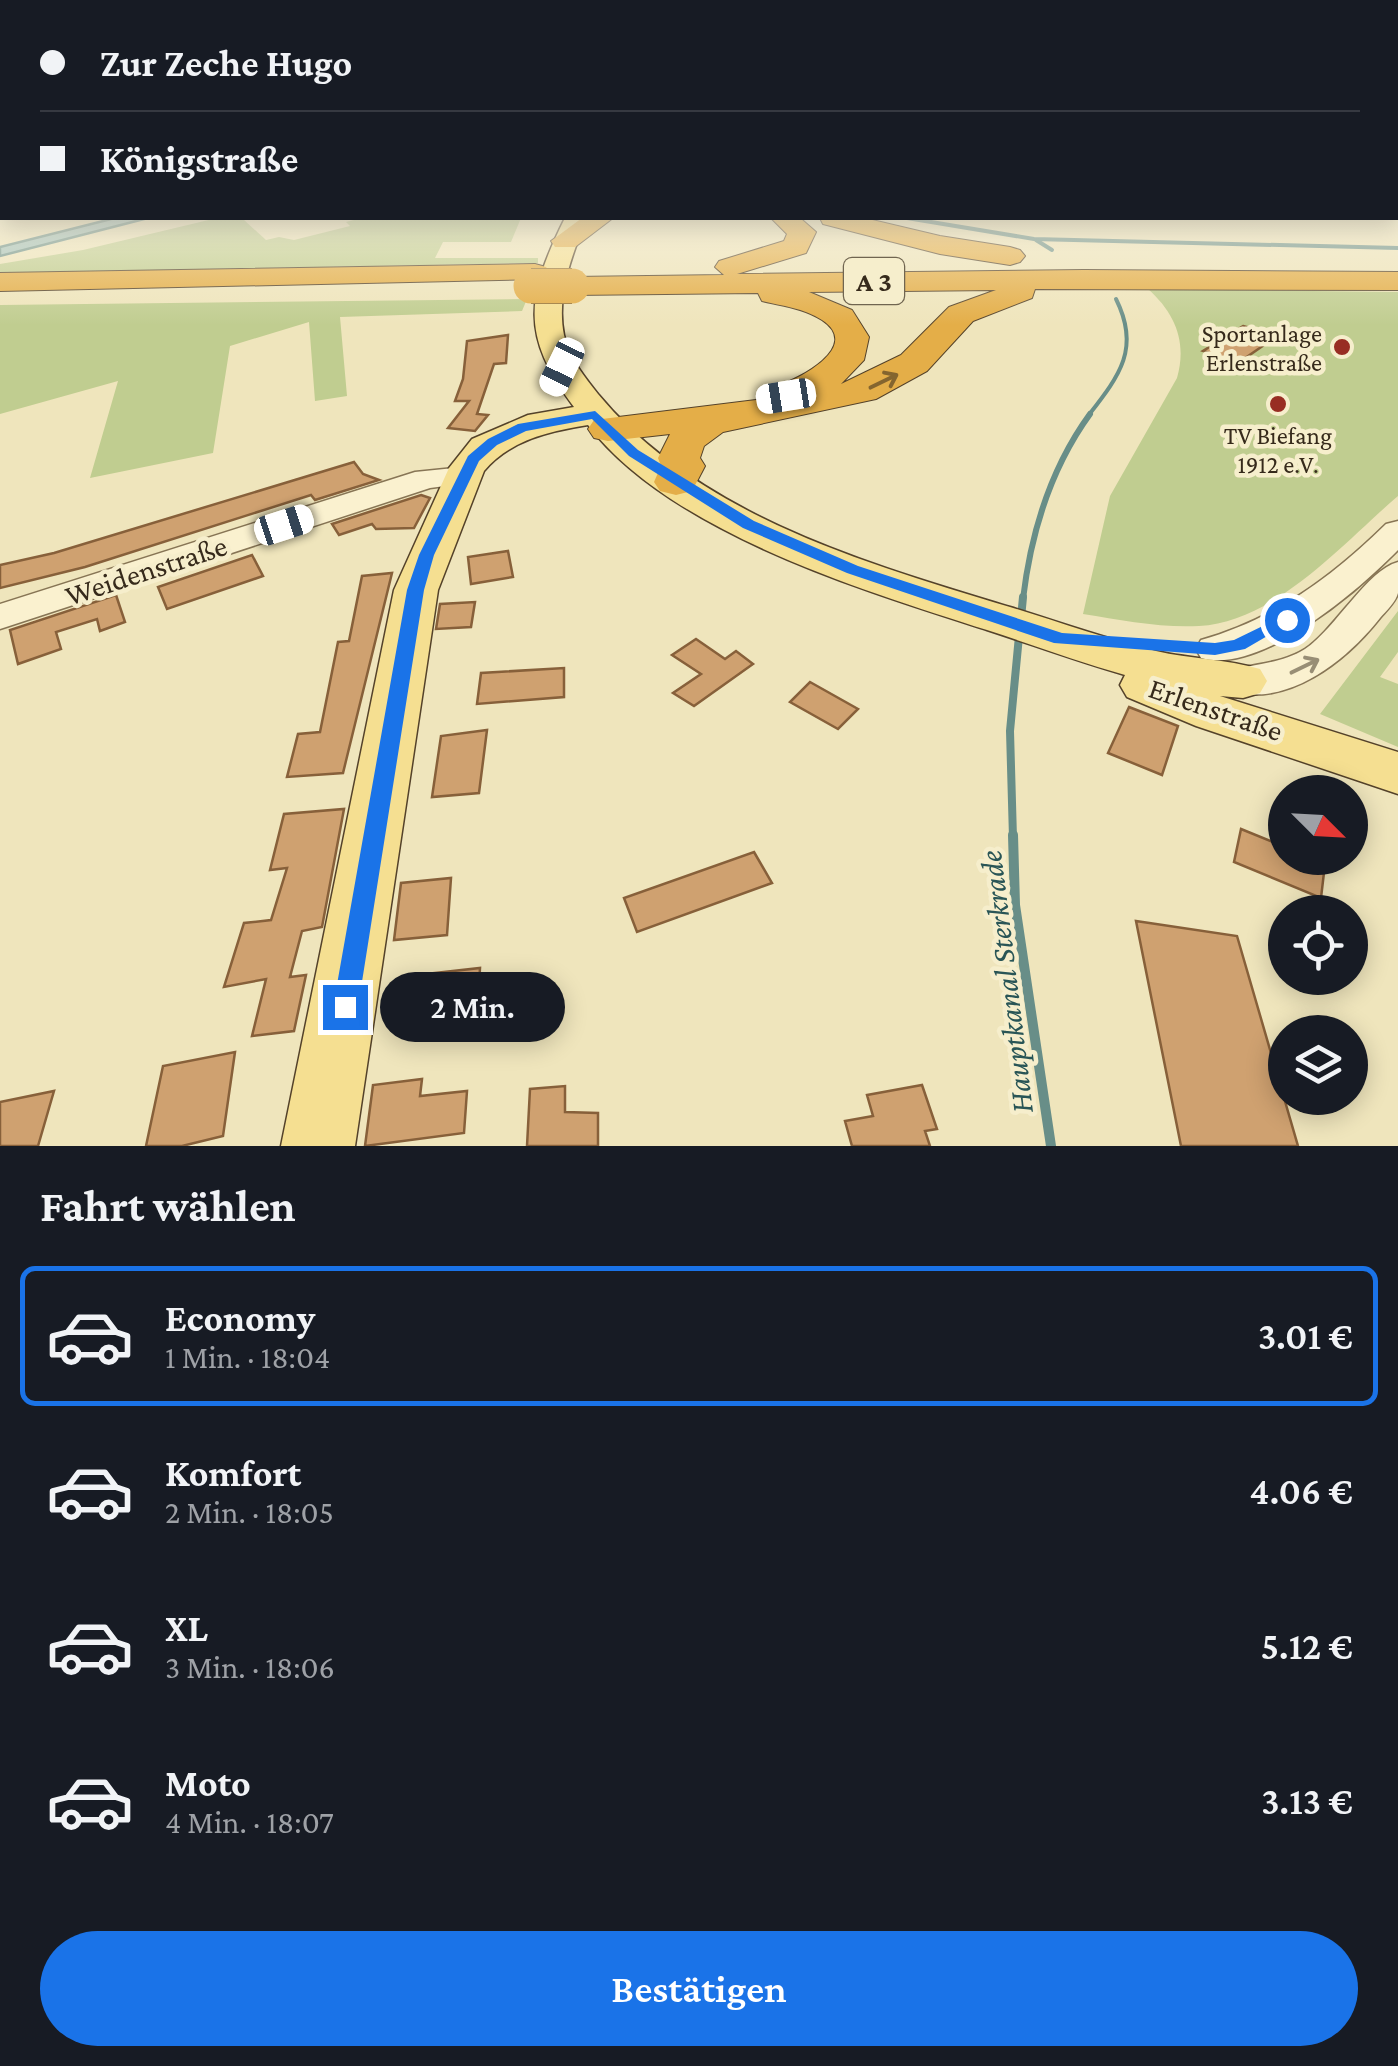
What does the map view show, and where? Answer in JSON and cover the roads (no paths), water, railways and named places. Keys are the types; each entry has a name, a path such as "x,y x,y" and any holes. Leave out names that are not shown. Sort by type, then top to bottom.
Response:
{"highway":[{"path":"570,229 595,220"},
{"path":"714,271 776,256 796,247 802,232 787,220"},
{"path":"842,220 974,251 1125,266"},
{"name":"A 3","path":"0,296 574,279 714,271 1125,266 1398,269"},
{"name":"A 3","path":"574,279 663,284 1084,279 1398,282"},
{"path":"601,422 724,417 807,406 862,392 903,371 970,308 1012,293 1084,279"},
{"name":"A 3","path":"0,282 533,280"},
{"path":"601,422 786,396 827,379 847,357 850,338 846,324 818,306 776,295 663,284"},
{"path":"676,482 684,442 702,426 724,417"}],"main road":[{"name":"Erlenstraße","path":"570,229 548,320 552,346 601,422 634,453 676,482 748,524 819,557 1135,665 1195,677 1229,665 1296,729 1322,745"},
{"path":"318,1146 416,590 426,555 464,476 485,447 522,427 545,402 562,367"},
{"path":"522,427 601,422"},
{"path":"464,476 520,444 601,422"},
{"name":"Erlenstraße","path":"1060,638 1166,696 1398,772"}],"street":[{"name":"Weidenstraße","path":"0,617 426,479 464,476"},
{"path":"1398,532 1307,608 1267,633 1229,665 1267,679 1309,668 1328,654 1398,573"}],"water":[{"path":"107,220 140,220 0,256 0,247"}],"waterway":[{"path":"919,220 1034,239 1398,248"},
{"name":"Hauptkanal Sterkrade","path":"1036,240 1052,250"},
{"name":"Hauptkanal Sterkrade","path":"1088,416 1123,361 1127,333 1116,299"},
{"name":"Hauptkanal Sterkrade","path":"1023,599 1044,502 1064,457 1090,414"},
{"name":"Hauptkanal Sterkrade","path":"1021,618 1023,597"},
{"name":"Hauptkanal Sterkrade","path":"1013,838 1010,731 1019,636"},
{"name":"Hauptkanal Sterkrade","path":"1013,835 1015,905 1051,1146"}],"place":[{"name":"Sportanlage Erlenstraße","path":"1342,347"},
{"name":"TV Biefang 1912 e.V.","path":"1278,404"}]}
